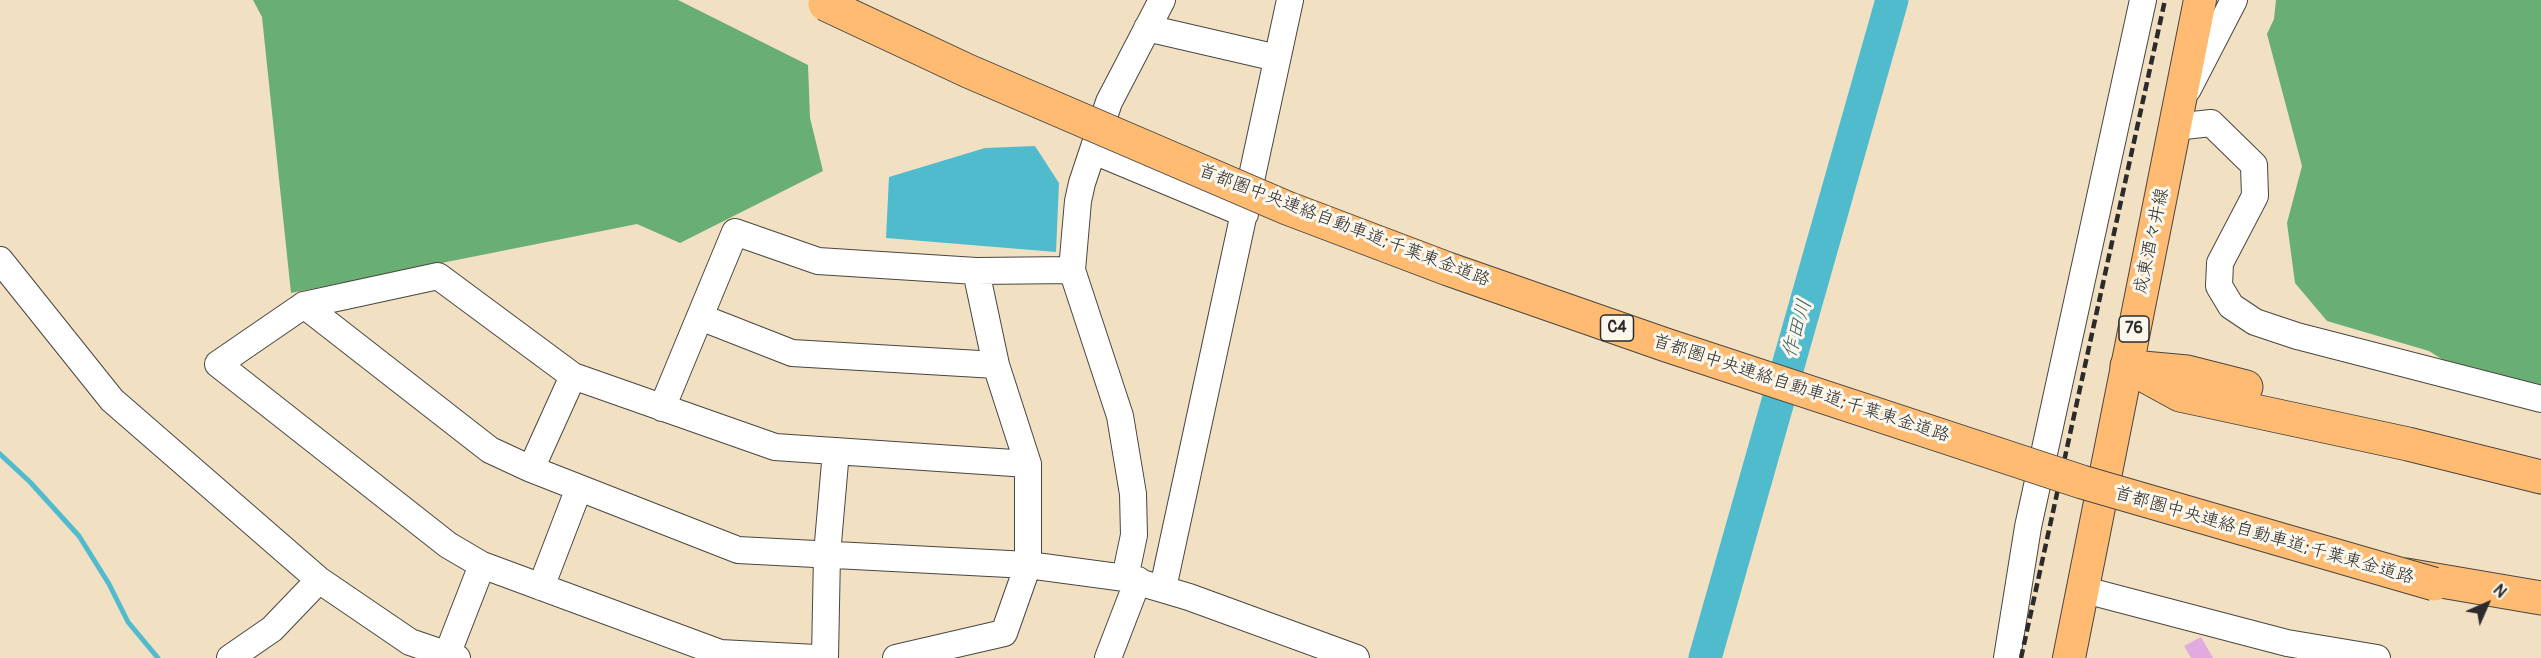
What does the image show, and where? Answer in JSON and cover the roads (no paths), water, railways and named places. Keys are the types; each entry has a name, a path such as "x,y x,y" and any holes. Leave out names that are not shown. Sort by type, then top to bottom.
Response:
{"highway":[{"name":"首都圏中央連絡自動車道;千葉東金道路","path":"820,2 968,71 1276,203 1448,269 1666,345 2082,482 2386,572 2541,610"},
{"path":"2127,366 2187,372 2541,460"},
{"path":"2127,366 2180,395 2408,444 2541,477"},
{"path":"2434,582 2541,598"}],"main road":[{"name":"成東酒々井線","path":"2069,658 2200,0"}],"street":[{"path":"1108,658 1132,579 1133,494 1120,416 1072,270 1078,201 1109,102 1162,0"},
{"path":"1163,588 1290,0"},
{"path":"2007,658 2028,527 2143,0"},
{"path":"2234,0 2178,115 2211,123 2254,165 2255,196 2220,263 2218,286 2231,306 2254,322 2297,336 2541,399"},
{"path":"1147,28 1277,58"},
{"path":"1094,151 1245,214"},
{"path":"662,408 735,232 818,261 976,271 1072,270"},
{"path":"0,260 112,400 319,580 410,642 452,656 482,565"},
{"path":"896,658 1004,633 1028,565 1028,464 996,365 976,271"},
{"path":"802,658 720,653 482,565 448,545 218,364 304,305 438,276 573,376 775,447 1028,464"},
{"path":"304,305 490,450 531,469 738,550 1028,565 1132,579 1163,588 1356,658"},
{"path":"700,317 792,353 996,365"},
{"path":"531,469 573,376"},
{"path":"825,658 827,554 836,451"},
{"path":"541,587 579,488"},
{"path":"230,658 272,629 319,580"},
{"path":"2081,589 2287,643 2377,658"}],"water":[{"path":"1035,146 1059,183 1056,252 886,238 889,177 985,148"}],"waterway":[{"name":"作田川","path":"1705,658 1892,0"},
{"path":"0,454 30,482 79,536 109,584 128,622 158,658"}],"railway":[{"path":"2021,658 2165,0"}]}
